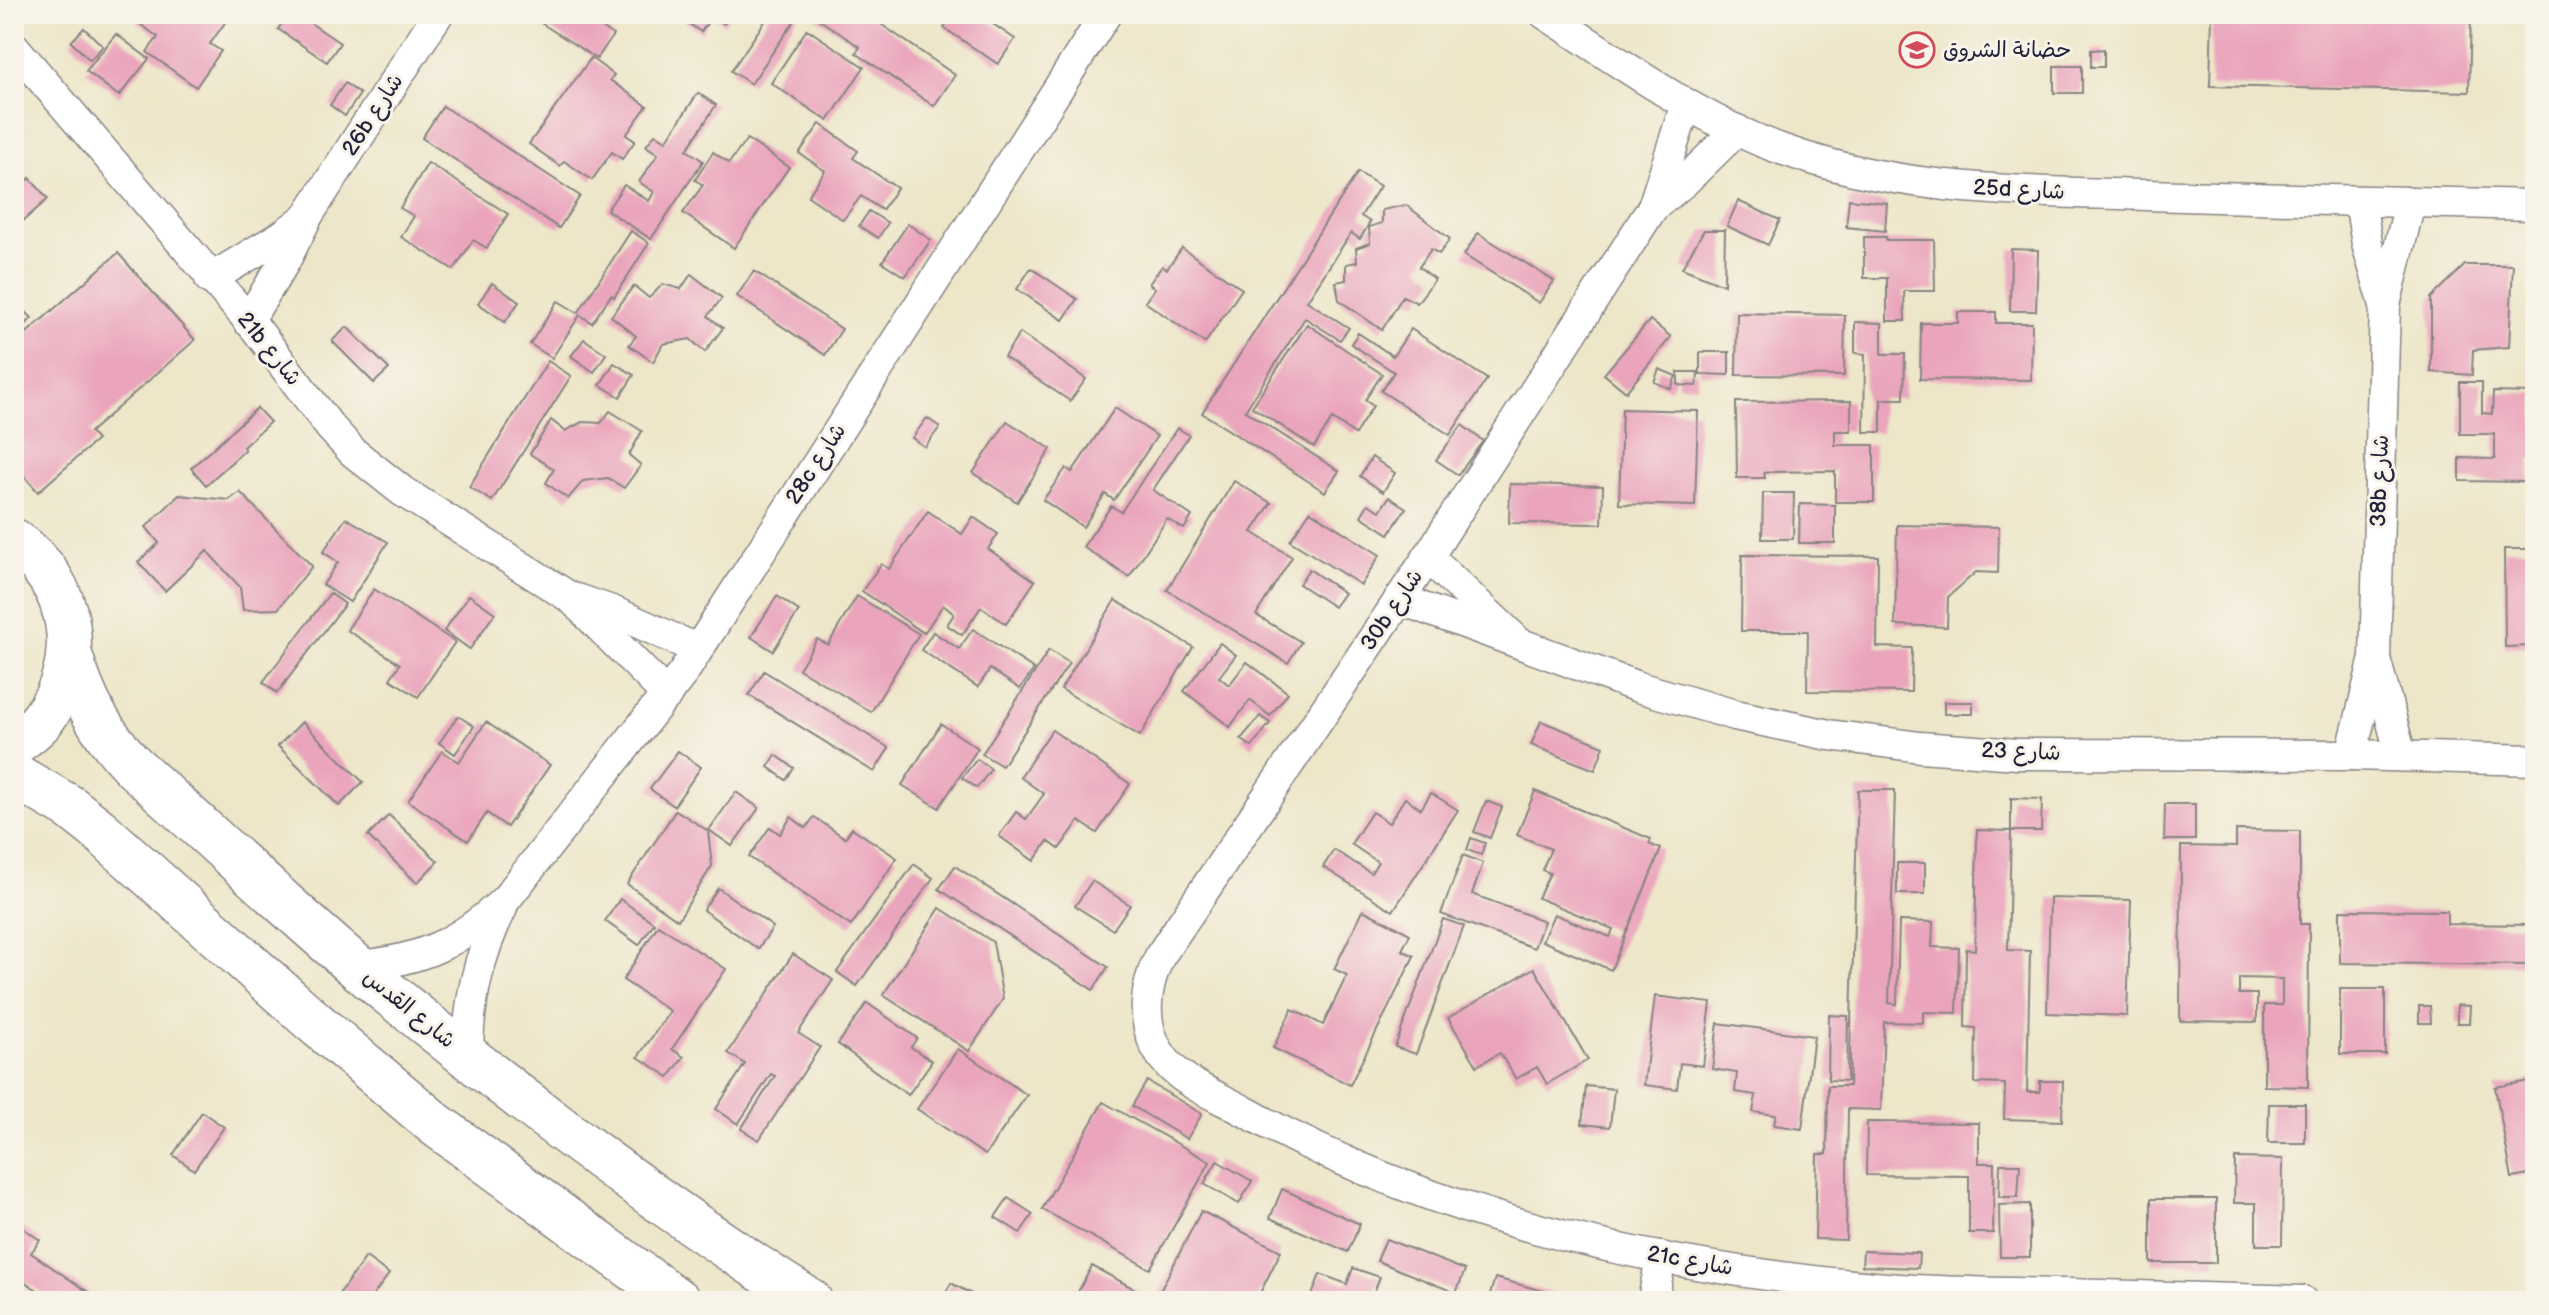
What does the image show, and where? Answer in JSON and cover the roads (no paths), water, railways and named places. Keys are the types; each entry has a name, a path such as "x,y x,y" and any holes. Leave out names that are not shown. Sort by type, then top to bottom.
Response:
{"main road":[{"path":"14,541 41,563 59,591 69,623 70,655 60,691 41,722 14,744"},
{"name":"شارع القدس","path":"70,655 79,686 111,743 356,966 578,1141 686,1219 810,1301"},
{"path":"14,775 71,808 99,830 314,1022 435,1124 678,1301"}],"street":[{"name":"26b شارع","path":"248,321 285,261 308,215 438,14"},
{"name":"28c شارع","path":"356,966 390,963 423,955 454,941 481,922 506,899 667,695 1106,14"},
{"name":"25d شارع","path":"1545,14 1686,104 1737,130 1781,149 1885,177 1986,189 2535,205"},
{"name":"21b شارع","path":"14,47 248,321 330,427 377,473 571,598 667,695"},
{"name":"30b شارع","path":"1146,1017 1149,984 1160,956 1428,557 1653,207 1686,104"},
{"name":"30b شارع","path":"1653,207 1684,182 1737,130"},
{"name":"38b شارع","path":"2360,201 2369,253 2385,305"},
{"name":"38b شارع","path":"2351,755 2375,658 2385,305 2410,203"},
{"name":"26b شارع","path":"210,279 283,235 308,215"},
{"name":"شارع 23","path":"1428,557 1521,644"},
{"name":"21b شارع","path":"571,598 612,611 697,649"},
{"name":"شارع 23","path":"1399,599 1638,687 1735,715 1829,735 1920,747 2018,754 2351,755 2535,760"},
{"name":"38b شارع","path":"2375,658 2401,756"},
{"name":"28c شارع","path":"468,1057 470,1013 480,959 506,899"},
{"name":"21c شارع","path":"1146,1017 1154,1043 1168,1064 1188,1080 1267,1124 1330,1154 1464,1207 1573,1237 1661,1257 1782,1278 1890,1288 2302,1301"},
{"path":"1653,1301 1661,1257"}],"place":[{"name":"حضانة الشروق","path":"1917,50"}]}
